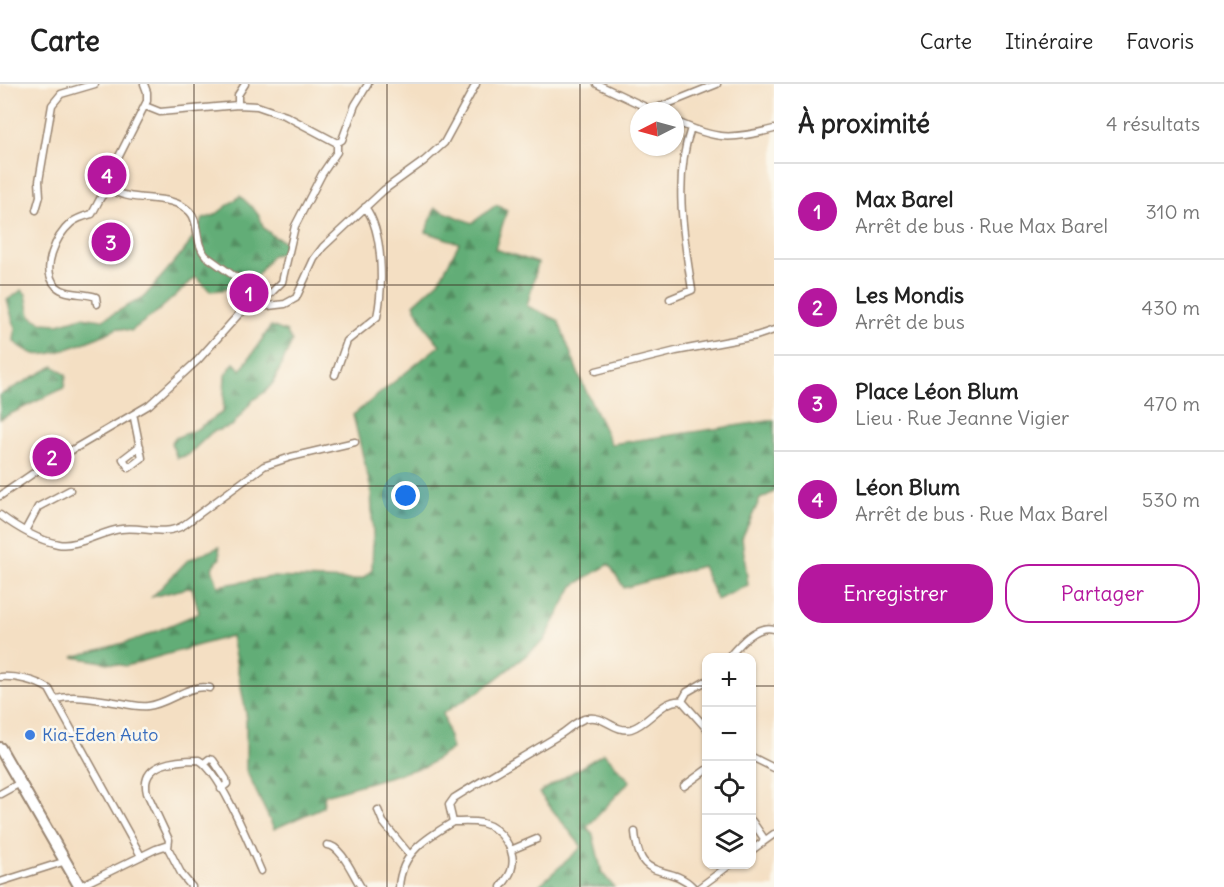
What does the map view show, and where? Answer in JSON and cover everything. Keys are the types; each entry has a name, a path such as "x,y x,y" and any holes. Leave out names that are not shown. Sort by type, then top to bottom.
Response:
{"main road":[{"path":"0,748 80,887"}],"street":[{"path":"36,210 40,196 39,181 52,105 61,94 94,84"},
{"path":"97,304 96,297 73,293 57,287 50,276 48,267 52,253 69,224 92,214 100,197 109,188 110,174 145,106 148,97 144,84"},
{"path":"238,105 238,95 244,84"},
{"path":"337,144 342,140 355,105 368,84"},
{"path":"0,496 14,485 149,405 198,360 236,317 245,311 285,304 296,298 322,247 384,190 437,150 450,134 476,84"},
{"path":"597,84 636,102"},
{"path":"672,102 717,84"},
{"path":"145,106 160,112 249,105 277,112 337,144"},
{"path":"153,110 158,115 164,116"},
{"path":"684,125 715,136 736,138 774,129"},
{"path":"670,299 692,290 682,198 684,154 691,128"},
{"path":"258,299 270,294 282,282 295,226 322,174 337,152 337,144"},
{"path":"109,188 133,196 174,203 187,210 193,217 198,244 203,253 252,289 258,299 258,308"},
{"path":"335,375 346,341 378,318 381,279 379,255 375,230 365,207"},
{"path":"596,371 676,351 756,336 774,330"},
{"path":"132,415 140,446"},
{"path":"0,514 25,531 59,545 118,529 174,530 264,466 291,457 355,442"},
{"path":"25,531 38,507 70,490"},
{"path":"732,653 759,630 774,629"},
{"path":"0,677 18,678 49,689 141,856"},
{"path":"453,822 449,805 454,798 564,733 583,719 600,718 620,729 628,730 671,702 682,700 687,692 702,683"},
{"path":"56,699 102,700 149,706 162,703 199,687 210,688"},
{"path":"682,700 702,723"},
{"path":"192,887 168,848 169,840 145,787 147,776 161,764 196,760 204,763 209,759 213,760 226,779 227,784 221,789 232,807 261,871"},
{"path":"756,759 774,768"},
{"path":"684,786 702,773"},
{"path":"0,794 20,783"},
{"path":"378,810 383,822 409,854"},
{"path":"399,887 402,869 409,854 421,843 453,822 473,822 489,826 500,834 511,850 511,871 501,887"},
{"path":"756,827 765,840"},
{"path":"635,832 639,854 644,863 685,881 693,887"},
{"path":"756,847 774,834"},
{"path":"511,850 537,839"},
{"path":"327,845 339,849 361,887"},
{"path":"80,887 162,846 168,848"},
{"path":"0,882 66,861"},
{"path":"700,887 724,869"}],"green space":[{"path":"240,196 260,217 263,227 273,236 285,242 283,253 272,255 256,277 223,290 210,291 196,277 157,312 131,331 118,328 65,350 35,354 14,342 15,328 7,300 22,290 26,294 30,315 42,323 58,324 82,317 102,320 144,297 187,247 203,219 215,215"},
{"path":"496,205 507,210 495,249 538,263 527,306 558,320 580,378 611,444 774,420 774,492 760,499 742,538 748,585 717,600 702,566 624,588 609,564 573,586 544,641 482,690 443,713 452,749 426,766 325,795 323,807 274,829 246,770 246,713 231,636 126,666 73,657 138,639 199,613 192,587 152,597 188,560 219,547 220,558 212,568 218,586 271,577 353,580 363,578 372,570 371,489 353,415 440,345 426,328 414,304 439,281 459,243 426,232 435,208 472,223"},
{"path":"271,326 287,332 292,342 273,383 253,400 232,426 212,432 188,455 177,458 171,443 175,438 197,429 223,412 225,375 234,363 241,370"},
{"path":"54,366 66,375 64,388 0,419 0,395"},
{"path":"604,753 630,781 587,827 593,835 602,873 614,887 537,887 582,847 539,793"}],"place":[{"name":"Léon Blum","path":"107,175"},
{"name":"Place Léon Blum","path":"111,242"},
{"name":"Max Barel","path":"249,293"},
{"name":"Les Mondis","path":"52,457"},
{"name":"Kia-Eden Auto","path":"30,735"}]}
